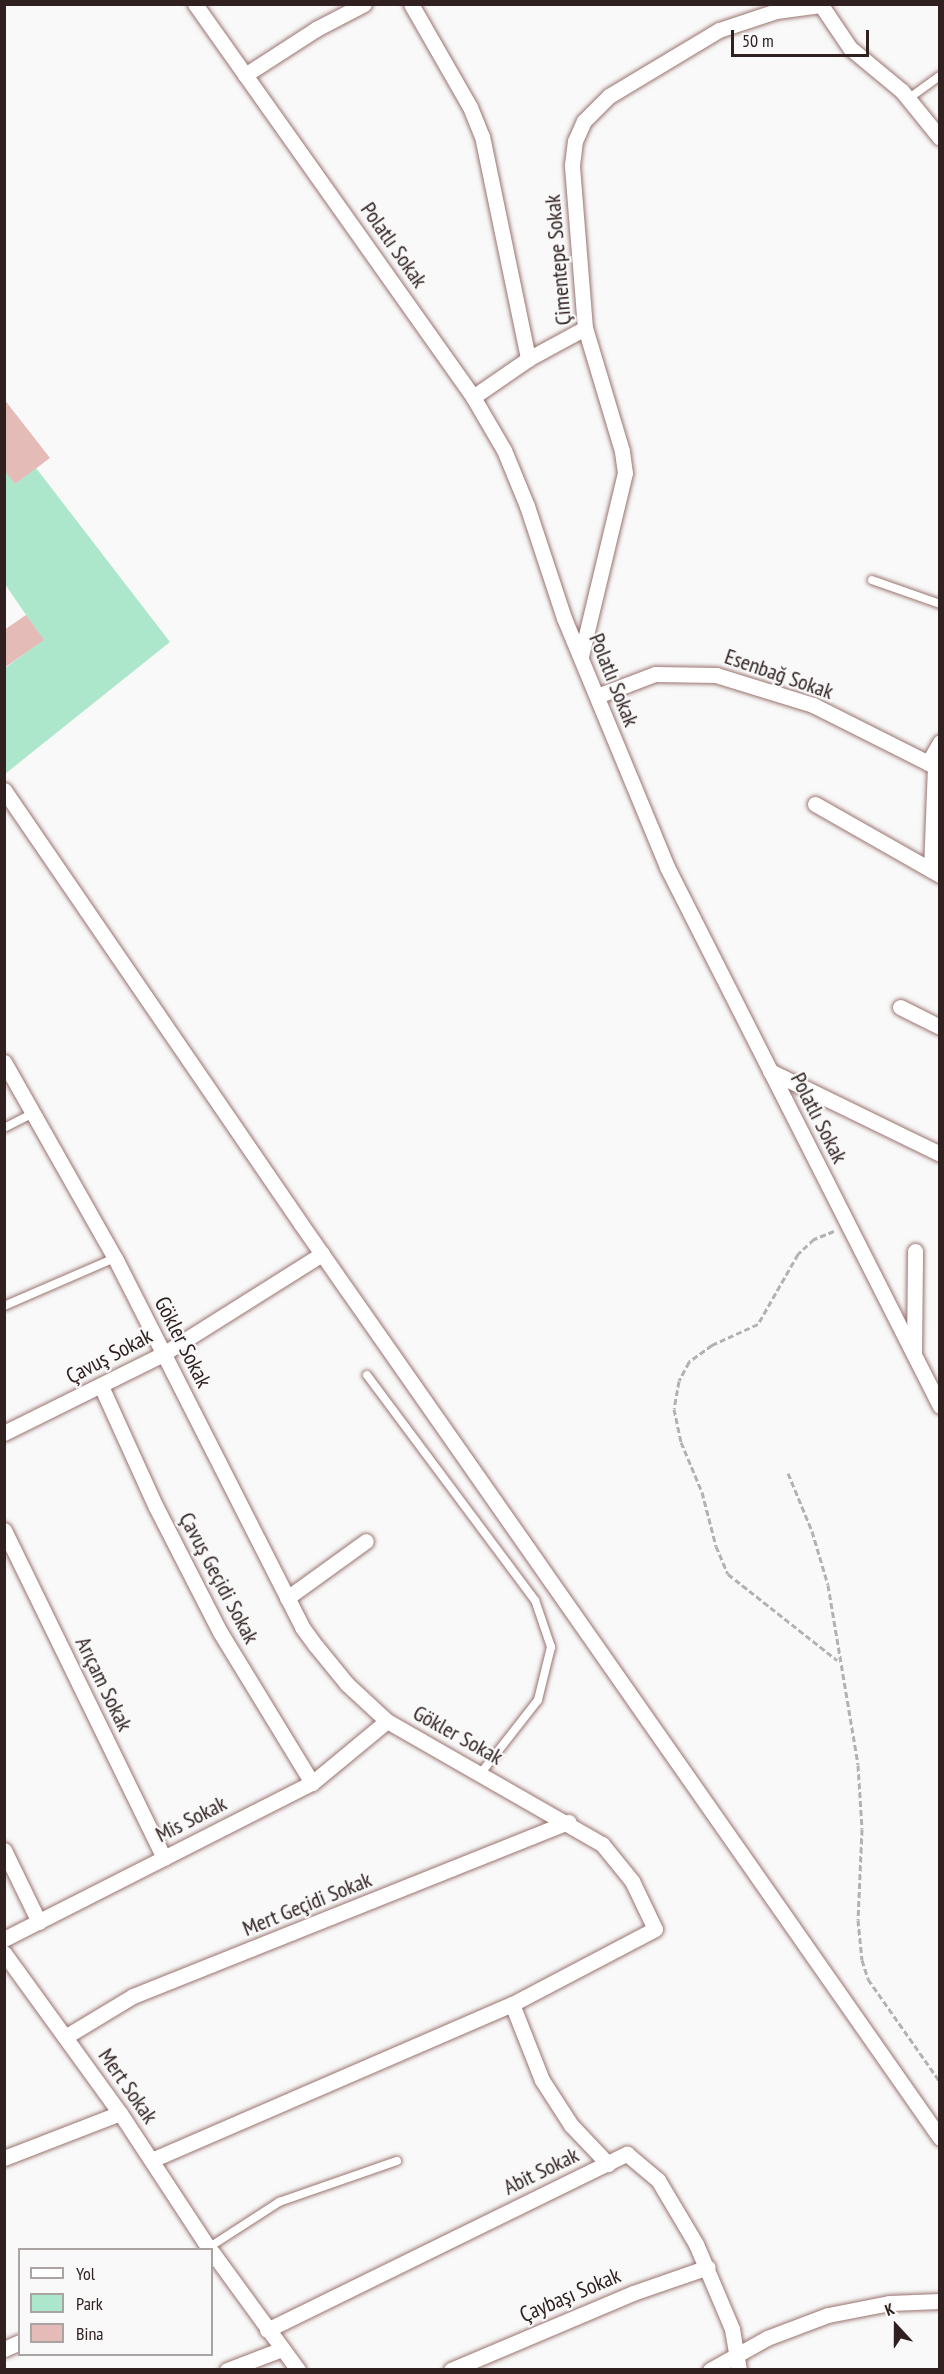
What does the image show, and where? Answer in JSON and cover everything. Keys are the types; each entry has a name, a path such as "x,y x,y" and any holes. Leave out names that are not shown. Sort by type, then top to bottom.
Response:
{"street":[{"name":"Polatlı Sokak","path":"195,4 473,397 516,478 554,590 667,867 939,1406"},
{"path":"245,75 316,29 364,4"},
{"path":"411,4 470,106 482,136 528,359"},
{"path":"821,5 850,48 908,99 939,138"},
{"name":"Çimentepe Sokak","path":"581,656 625,473 622,451 585,328 572,165 575,141 584,121 609,96 719,30 776,10 821,5"},
{"path":"473,397 528,359 585,328"},
{"name":"Esenbağ Sokak","path":"597,696 655,674 716,675 813,705 934,766"},
{"path":"935,872 934,766 939,742"},
{"path":"4,790 322,1254 939,2138"},
{"path":"815,804 935,872"},
{"path":"900,1007 939,1027"},
{"name":"Gökler Sokak","path":"4,1062 115,1258 302,1627 331,1665 387,1721 569,1822 602,1844 623,1868 641,1896 655,1929 512,2004 151,2160"},
{"path":"770,1071 939,1154"},
{"path":"914,1355 915,1251"},
{"name":"Çavuş Sokak","path":"4,1433 163,1354 322,1254"},
{"name":"Çavuş Geçidi Sokak","path":"101,1386 156,1507 215,1622 312,1783"},
{"name":"Arıçam Sokak","path":"4,1530 164,1858"},
{"path":"287,1598 366,1541"},
{"name":"Mis Sokak","path":"4,1940 312,1783 387,1721"},
{"name":"Mert Geçidi Sokak","path":"65,2037 133,1996 569,1822"},
{"path":"4,1850 39,1922"},
{"name":"Mert Sokak","path":"4,1953 120,2113 208,2248"},
{"path":"512,2004 530,2056 546,2088 571,2125 608,2164"},
{"path":"4,2158 120,2113"},
{"name":"Abit Sokak","path":"267,2330 627,2154 649,2170 666,2191 708,2267 739,2352"},
{"name":"Mert Sokak","path":"213,2256 298,2370"},
{"name":"Çaybaşı Sokak","path":"451,2370 633,2293 708,2267"},
{"path":"710,2370 739,2352 828,2315 890,2303 939,2301"},
{"path":"4,2349 18,2343"},
{"path":"227,2370 282,2349"},
{"path":"739,2352 739,2370"}],"lane":[{"path":"908,99 939,76"},
{"path":"872,580 939,604"},
{"path":"4,1128 32,1114"},
{"path":"4,1306 115,1258"},
{"path":"367,1375 535,1600 551,1647 538,1700 481,1773"},
{"path":"213,2254 279,2202 397,2161"}],"path":[{"path":"837,1660 728,1575 716,1546 702,1492 681,1442 674,1408 679,1381 696,1355 758,1324 805,1246 825,1233 849,1230"},
{"path":"788,1473 821,1558 837,1660 852,1725 861,1805 858,1920 862,1960 868,1979 939,2082"}],"green space":[{"path":"36,468 170,642 5,774 5,668 43,640 5,584 5,470 15,484"}],"building":[{"path":"4,399 50,458 15,484 4,470"},
{"path":"26,615 44,640 4,668 4,630"}]}
